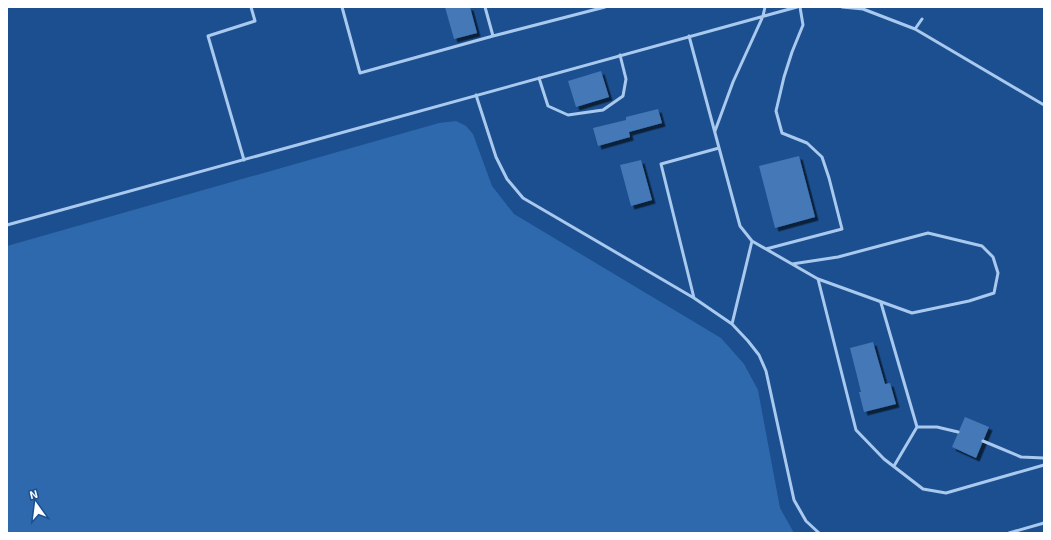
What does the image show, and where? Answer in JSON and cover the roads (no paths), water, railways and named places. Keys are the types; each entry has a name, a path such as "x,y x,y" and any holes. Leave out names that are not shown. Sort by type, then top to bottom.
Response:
{"lane":[{"path":"244,160 208,36 255,21 251,7"},
{"path":"342,7 360,73 605,7"},
{"path":"485,7 493,36"},
{"path":"715,132 733,82 763,16 765,7"},
{"path":"7,225 798,7 804,25 790,58 776,111 782,133 807,143 822,157 842,229 766,249"},
{"path":"842,7 863,9 914,29 1044,105"},
{"path":"914,29 922,19"},
{"path":"689,36 740,226 752,241 818,279 912,313 969,301 994,292 998,273 993,257 982,246 928,233 838,257 792,264"},
{"path":"539,78 548,106 568,115 603,110 624,96 626,79 620,55"},
{"path":"476,95 496,157 507,179 523,198 694,298 732,324 760,355 766,371 794,500 806,521 820,533"},
{"path":"694,298 661,164 719,148"},
{"path":"732,324 752,241"},
{"path":"818,279 856,430 884,459 923,489 946,493 1044,465"},
{"path":"881,303 917,427 894,466"},
{"path":"917,427 937,427 958,432"},
{"path":"983,441 1021,457 1044,458"},
{"path":"1008,533 1044,523"}]}
